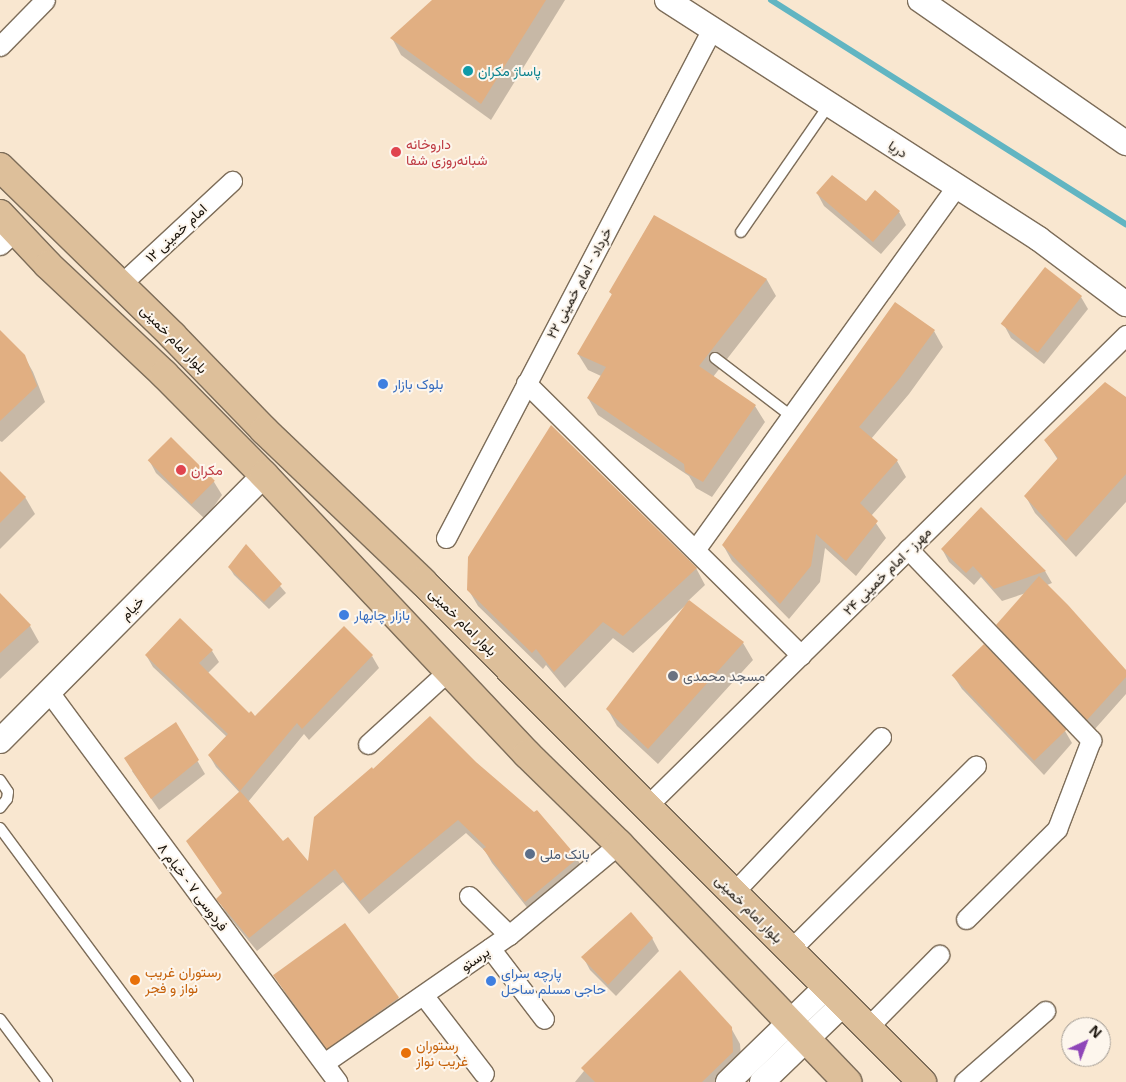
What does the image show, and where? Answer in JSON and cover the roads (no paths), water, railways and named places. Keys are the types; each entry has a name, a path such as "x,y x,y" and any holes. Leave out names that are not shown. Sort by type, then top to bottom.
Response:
{"main road":[{"name":"بلوار امام خمینی","path":"0,167 258,424 422,581 922,1082"},
{"path":"5,230 48,265 164,374 264,475 527,754 619,844 847,1082"}],"street":[{"path":"0,46 45,0"},
{"name":"دریا","path":"667,0 1038,239 1126,304"},
{"path":"920,0 1126,143"},
{"name":"خرداد - امام خمینی ۲۲","path":"446,538 712,29"},
{"name":"امام خمینی ۱۲","path":"120,285 232,181"},
{"path":"694,550 957,186"},
{"name":"مهرز - امام خمینی ۲۴","path":"647,806 1126,335"},
{"path":"526,383 801,655"},
{"name":"خیام","path":"0,741 264,475"},
{"path":"908,549 1091,740 1057,829 966,919"},
{"path":"368,744 449,670"},
{"name":"فردوسی ۷ - خیام ۸","path":"49,692 338,1082"},
{"path":"733,893 881,737"},
{"path":"790,950 976,765"},
{"name":"پرستو","path":"324,1063 424,996 509,935 619,844"},
{"path":"470,896 509,935"},
{"path":"490,948 544,1019"},
{"path":"867,1028 939,955"},
{"path":"424,996 484,1074"},
{"path":"728,1082 798,1031 835,996"},
{"path":"964,1082 1044,1011"},
{"path":"762,1082 798,1031"}],"lane":[{"path":"741,232 829,104"},
{"path":"715,358 791,416"},
{"path":"0,780 8,792 8,799 0,808"},
{"path":"0,828 188,1082"},
{"path":"0,1019 47,1082"}],"waterway":[{"path":"771,0 1126,224"}],"place":[{"name":"پاساژ مکران","path":"468,71"},
{"name":"داروخانه شبانه‌روزی شفا","path":"396,152"},
{"name":"بلوک بازار","path":"383,384"},
{"name":"مکران","path":"181,470"},
{"name":"بازار چابهار","path":"344,615"},
{"name":"مسجد محمدی","path":"673,676"},
{"name":"بانک ملی","path":"530,854"},
{"name":"رستوران غریب نواز و فجر","path":"135,980"},
{"name":"پارچه سرای حاجی مسلم ساحل","path":"491,981"},
{"name":"رستوران غریب نواز","path":"406,1053"}]}
